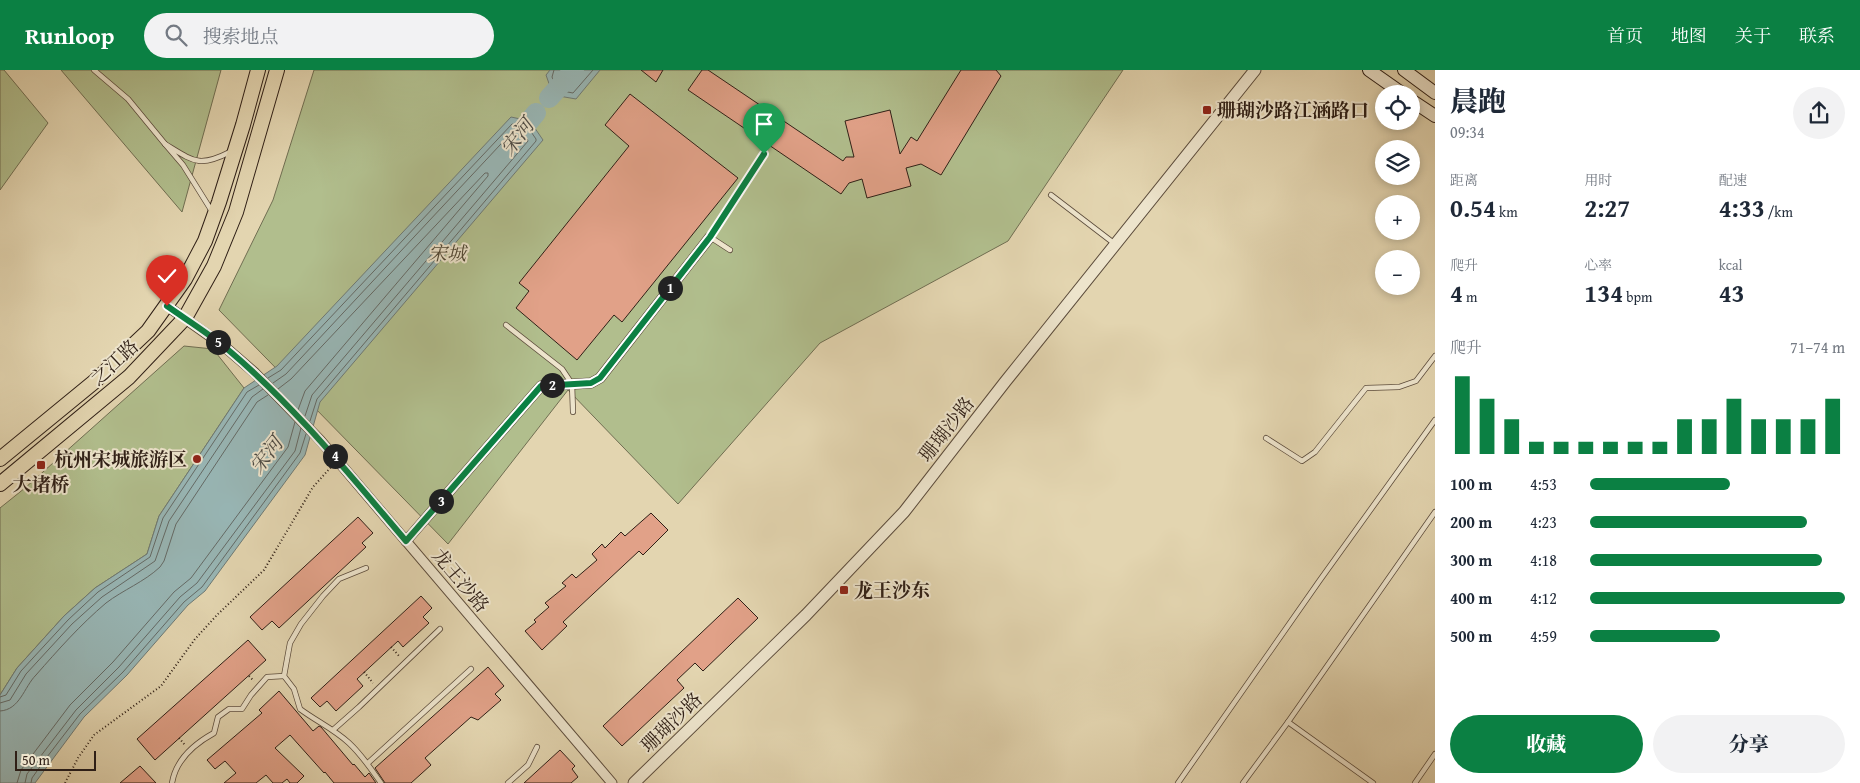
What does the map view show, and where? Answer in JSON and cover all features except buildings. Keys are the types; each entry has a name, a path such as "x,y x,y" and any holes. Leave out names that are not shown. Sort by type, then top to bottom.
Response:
{"main road":[{"name":"之江路","path":"0,458 94,382 148,331 185,279 205,241 214,216 236,149 258,70"},
{"name":"之江路","path":"0,484 129,377 185,318 214,266 236,212 277,70"},
{"path":"1369,70 1390,85"},
{"path":"1404,70 1435,93"},
{"path":"1420,106 1435,116"}],"street":[{"name":"珊瑚沙路","path":"634,783 806,615 904,512 1255,70"},
{"path":"406,541 541,386 591,383 600,378 710,237"},
{"name":"龙王沙路","path":"167,306 225,347 255,373 338,459 612,783"}],"lane":[{"path":"94,70 128,99 183,165 214,216"},
{"path":"165,144 194,161 211,161 236,149"},
{"path":"730,250 710,237 764,154"},
{"path":"1051,195 1115,244"},
{"path":"506,325 562,369 572,384 573,412"},
{"path":"1266,438 1302,461 1315,452 1366,388 1399,387 1416,381 1435,356"},
{"path":"1178,783 1314,588 1435,420"},
{"path":"1243,783 1435,512"},
{"path":"366,568 339,579 301,624 290,643 284,676 294,689 300,709 348,742 368,763 381,783"},
{"path":"333,730 440,629"},
{"path":"368,763 470,669"},
{"path":"172,783 174,770 184,757 200,741 214,733 218,717 229,709 242,709 251,695 267,677 284,676"},
{"path":"1288,722 1373,783"},
{"path":"508,783 528,765 538,747"},
{"path":"1414,783 1435,754"}],"path":[{"path":"65,783 78,758 94,735 161,686 195,639 264,570 313,487 338,459"},
{"path":"391,647 406,662"},
{"path":"364,672 378,688"}],"green space":[{"path":"0,70 4,70 48,123 0,190"},
{"path":"61,70 221,70 182,212"},
{"name":"宋城","path":"314,70 1123,70 1008,241 820,343 678,504 568,390 448,544 219,310 273,200"},
{"path":"184,346 213,349 244,388 159,516 147,554 95,588 64,616 17,668 0,695 0,508 25,488"}],"water":[{"path":"550,70 600,70 576,99 553,95 546,75"},
{"path":"511,117 530,121 543,140 320,402 305,455 205,591 188,605 127,675 84,717 35,783 0,783 0,695 17,668 64,616 95,588 147,554 159,516 244,388 277,366"}],"waterway":[{"name":"宋河","path":"549,98 574,70"},
{"name":"宋河","path":"513,141 536,113"}],"place":[{"name":"珊瑚沙路江涵路口","path":"1207,110"},
{"name":"杭州宋城旅游区","path":"197,459"},
{"name":"大诸桥","path":"41,465"},
{"name":"龙王沙东","path":"844,590"}],"route":[{"path":"167,306 225,347 255,373 338,459 406,541 541,386 591,383 600,378 710,237 764,154"}]}
